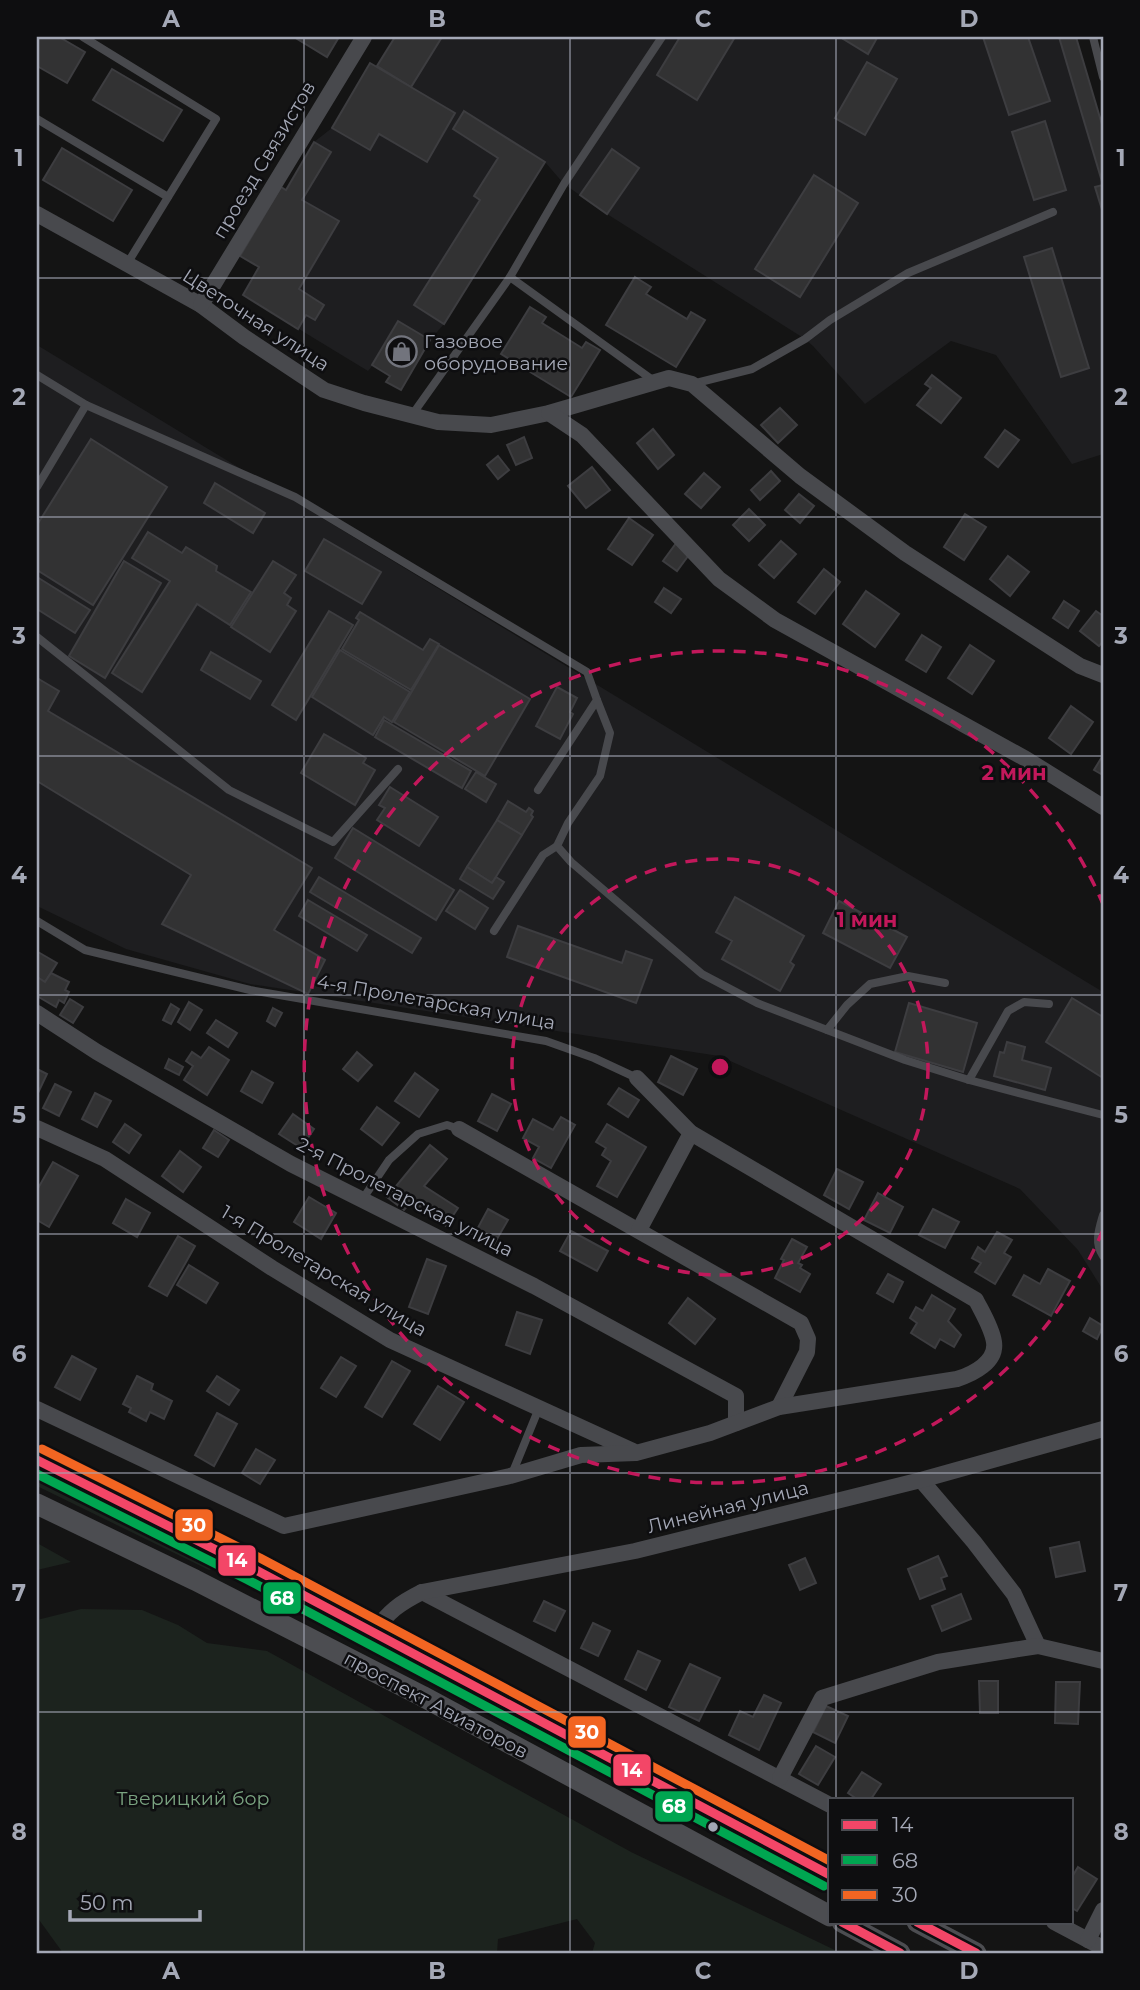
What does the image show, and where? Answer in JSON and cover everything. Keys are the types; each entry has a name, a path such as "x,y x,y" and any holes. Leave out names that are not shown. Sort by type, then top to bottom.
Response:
{"main road":[{"name":"проспект Авиаторов","path":"37,1460 254,1569 828,1874"},
{"name":"проспект Авиаторов","path":"37,1504 195,1580 422,1696 828,1915"},
{"path":"846,1924 900,1953"},
{"path":"921,1924 976,1953"}],"street":[{"name":"проезд Связистов","path":"201,305 364,37"},
{"name":"Цветочная улица","path":"37,214 201,305 324,390 364,403 438,422 491,425 549,413 654,381"},
{"path":"654,381 669,378 692,384 800,476 905,553 1080,666 1103,675"},
{"path":"549,413 582,435 719,579 775,620 1026,759 1103,807"},
{"name":"2-я Пролетарская улица","path":"37,1013 97,1052 291,1164 534,1286 736,1396 736,1423"},
{"name":"4-я Пролетарская улица","path":"637,1078 691,1133 976,1300 994,1342 993,1352 984,1364 974,1373 957,1379 779,1407"},
{"name":"1-я Пролетарская улица","path":"37,1128 105,1159 272,1268 390,1340 636,1453"},
{"path":"37,1409 284,1526 510,1476 581,1455 636,1453 710,1433 779,1407 807,1352 808,1339 801,1323 458,1129"},
{"path":"639,1230 691,1133"},
{"name":"Линейная улица","path":"373,1632 400,1603 422,1592 635,1551 921,1480 1103,1429"},
{"path":"921,1480 1014,1594 1038,1646"},
{"path":"422,1592 828,1804"},
{"path":"780,1778 822,1698 939,1662 1038,1646 1103,1661"},
{"path":"1088,1940 1103,1910"},
{"path":"1058,1924 1103,1948"}],"lane":[{"path":"83,37 216,119 127,264"},
{"path":"412,415 510,277 564,184 662,37"},
{"path":"1093,37 1103,77"},
{"path":"37,119 168,197"},
{"path":"692,384 752,369 805,339 908,273 1053,212"},
{"path":"510,277 654,381"},
{"path":"37,375 86,405 295,497 587,672 610,733 600,776 568,823 557,846 543,855 494,931"},
{"path":"37,487 86,405"},
{"path":"37,637 229,790 333,842 398,769"},
{"path":"538,790 597,700"},
{"path":"557,846 571,863 702,974 757,1003 905,1060 1103,1115"},
{"name":"4-я Пролетарская улица","path":"37,921 85,950 250,990 546,1041 594,1058 637,1078"},
{"path":"827,1030 847,1005 870,984 908,976 945,984"},
{"path":"970,1080 1008,1011 1024,1002 1049,1004"},
{"path":"362,1200 389,1160 418,1134 447,1125 458,1129"},
{"path":"1103,1215 1097,1237 1103,1256"},
{"path":"510,1476 539,1408"}],"shaded area":[{"path":"395,37 840,37 868,54 878,37 1059,37 1103,185 1095,188 1103,213 1103,454 1072,464 996,355 951,341 865,404 805,339 607,214 564,184 545,162 444,324 430,340 401,390 386,382 390,375 373,365 368,371 243,295 259,267 240,256 286,189 314,142 332,128 370,63 377,66"},
{"path":"37,345 1103,992 1103,1290 1078,1250 1020,1189 719,1056 250,984 126,949 37,906"}],"green space":[{"path":"37,1474 227,1566 209,1570 37,1486"},
{"path":"37,1543 71,1562 37,1570"},
{"name":"Тверицкий бор","path":"81,1609 142,1610 178,1625 207,1643 267,1651 631,1852 841,1953 592,1953 595,1943 577,1919 498,1939 497,1953 63,1953 37,1917 37,1620"}],"building":[{"path":"37,37 59,37 85,52 67,83 37,66"},
{"path":"294,37 339,37 327,57"},
{"path":"395,37 442,37 411,87 377,66"},
{"path":"680,37 735,37 697,100 657,75"},
{"path":"840,37 875,37 877,38 868,54"},
{"path":"983,37 1028,37 1050,101 1009,115"},
{"path":"1059,37 1076,37 1103,128 1103,185"},
{"path":"867,62 897,79 865,135 835,118"},
{"path":"370,63 455,113 427,162 379,134 370,150 332,128"},
{"path":"112,69 182,110 163,141 93,100"},
{"path":"464,111 545,162 444,324 414,305 480,200 474,196 498,158 453,129"},
{"path":"1045,121 1066,190 1034,200 1012,132"},
{"path":"314,142 331,152 302,200 339,221 299,289 324,305 315,320 306,315 298,329 243,295 259,267 240,256 281,187 286,190"},
{"path":"62,148 132,190 113,221 43,180"},
{"path":"612,149 639,168 607,214 580,195"},
{"path":"814,175 858,203 800,297 755,269"},
{"path":"1103,185 1103,213 1095,187"},
{"path":"1052,248 1089,368 1061,377 1024,257"},
{"path":"635,277 651,287 646,294 687,319 691,312 705,320 676,367 606,325"},
{"path":"530,307 546,317 542,323 582,348 586,342 600,350 571,397 501,354"},
{"name":"Газовое оборудование","path":"398,321 430,340 401,390 386,382 390,376 372,365"},
{"path":"932,375 961,398 941,423 917,405 931,388 925,384"},
{"path":"780,408 797,425 778,443 761,425"},
{"path":"653,429 674,455 658,469 637,443"},
{"path":"1005,430 1019,440 998,467 985,457"},
{"path":"524,437 532,458 516,465 507,445"},
{"path":"91,439 167,487 93,605 37,570 37,525"},
{"path":"498,456 509,470 498,479 487,465"},
{"path":"592,467 610,490 586,508 568,486"},
{"path":"771,471 780,481 760,500 751,490"},
{"path":"704,473 720,487 701,508 685,494"},
{"path":"215,483 265,513 253,533 204,503"},
{"path":"799,494 814,506 800,523 785,510"},
{"path":"749,509 765,525 749,541 733,525"},
{"path":"965,514 986,527 964,560 944,547"},
{"path":"629,518 653,535 632,565 608,549"},
{"path":"148,532 182,553 186,547 217,566 216,571 251,592 230,625 197,604 142,692 112,673 170,581 132,558"},
{"path":"324,539 381,572 362,604 305,571"},
{"path":"781,541 796,554 774,578 759,565"},
{"path":"677,542 691,552 677,571 663,561"},
{"path":"1008,556 1029,572 1010,596 990,579"},
{"path":"124,561 161,583 105,678 69,656"},
{"path":"273,561 296,575 284,593 291,598 287,605 296,611 270,652 231,627"},
{"path":"824,569 840,582 815,614 798,602"},
{"path":"37,577 90,610 75,633 37,609"},
{"path":"664,588 681,599 671,613 655,602"},
{"path":"866,591 899,614 875,647 843,624"},
{"path":"1064,601 1079,611 1068,628 1053,618"},
{"path":"329,611 353,625 296,720 272,705"},
{"path":"1096,611 1103,616 1103,641 1099,646 1080,631"},
{"path":"360,612 423,650 430,639 439,644 411,690 342,649 359,620 356,618"},
{"path":"922,635 941,647 926,672 906,660"},
{"path":"439,645 530,699 485,776 394,722"},
{"path":"970,645 994,661 972,694 948,678"},
{"path":"340,650 410,692 392,722 384,717 373,735 312,697"},
{"path":"211,652 261,681 250,699 201,670"},
{"path":"37,678 59,691 48,711 312,868 274,930 325,960 308,994 162,924 191,875 37,781"},
{"path":"557,687 577,698 570,712 573,714 560,739 536,726"},
{"path":"1071,706 1093,722 1071,754 1049,738"},
{"path":"384,720 471,771 462,788 375,737"},
{"path":"324,734 366,758 363,763 375,770 355,805 301,773"},
{"path":"1103,755 1103,775 1094,770"},
{"path":"476,772 496,784 486,802 465,789"},
{"path":"390,787 438,817 419,846 377,820 385,808 379,805"},
{"path":"508,801 526,812 529,808 533,811 533,817 522,835 497,820"},
{"path":"497,820 522,835 492,883 467,867"},
{"path":"353,828 454,890 436,920 335,858"},
{"path":"467,867 492,883 496,877 504,882 493,899 460,879"},
{"path":"319,877 421,938 412,953 310,892"},
{"path":"460,890 488,908 475,929 446,911"},
{"path":"735,897 804,936 790,962 794,965 780,991 722,959 732,941 716,932"},
{"path":"308,900 367,935 357,951 299,916"},
{"path":"839,901 907,937 890,968 823,933"},
{"path":"518,926 622,963 626,951 652,960 636,1003 507,957"},
{"path":"38,952 57,963 45,982 37,977"},
{"path":"51,973 69,982 65,990 69,992 64,1003 59,1000 56,1007 37,996 37,977 45,982"},
{"path":"1072,998 1103,1017 1103,1078 1046,1042"},
{"path":"70,999 83,1007 73,1023 60,1015"},
{"path":"189,1002 202,1010 190,1030 178,1022"},
{"path":"909,1003 977,1023 963,1072 895,1052"},
{"path":"171,1004 179,1009 171,1024 163,1020"},
{"path":"273,1008 282,1013 275,1026 267,1021"},
{"path":"216,1020 237,1033 228,1047 207,1033"},
{"path":"1007,1042 1025,1047 1022,1060 1051,1068 1045,1090 994,1076 1000,1052 1004,1053"},
{"path":"209,1047 229,1060 207,1095 184,1080 193,1066 186,1061 192,1052 201,1058"},
{"path":"357,1052 372,1065 358,1081 343,1069"},
{"path":"671,1056 697,1069 683,1095 658,1082"},
{"path":"169,1059 183,1067 179,1075 165,1068"},
{"path":"37,1069 47,1074 37,1095"},
{"path":"252,1071 273,1083 262,1103 241,1091"},
{"path":"415,1073 438,1090 419,1117 395,1101"},
{"path":"55,1084 71,1092 59,1116 43,1108"},
{"path":"619,1088 639,1100 628,1117 608,1104"},
{"path":"95,1093 111,1101 97,1127 82,1119"},
{"path":"492,1094 511,1104 497,1131 478,1121"},
{"path":"377,1107 399,1123 382,1145 361,1129"},
{"path":"293,1114 314,1129 301,1148 279,1134"},
{"path":"561,1117 575,1125 551,1168 533,1158 539,1147 523,1138 533,1119 553,1130"},
{"path":"125,1124 141,1135 129,1153 113,1142"},
{"path":"607,1124 646,1147 617,1197 597,1186 611,1161 602,1155 606,1148 596,1142"},
{"path":"214,1130 229,1140 218,1157 203,1148"},
{"path":"430,1145 447,1159 424,1186 458,1208 446,1226 410,1203 404,1210 387,1197"},
{"path":"180,1151 201,1167 183,1192 162,1176"},
{"path":"53,1162 78,1176 49,1227 37,1220 37,1190"},
{"path":"837,1169 863,1182 849,1209 824,1195"},
{"path":"878,1193 903,1207 890,1233 864,1220"},
{"path":"309,1197 336,1213 321,1239 294,1222"},
{"path":"126,1199 150,1213 137,1237 113,1223"},
{"path":"488,1209 508,1220 493,1246 474,1235"},
{"path":"933,1209 959,1222 945,1248 919,1235"},
{"path":"571,1231 608,1251 597,1271 560,1251"},
{"path":"997,1232 1012,1240 1004,1253 1011,1257 995,1284 975,1272 981,1263 972,1258 978,1247 985,1252"},
{"path":"178,1236 195,1246 167,1296 149,1286"},
{"path":"792,1239 807,1247 798,1263 802,1265 800,1268 810,1274 800,1292 775,1278"},
{"path":"427,1259 446,1266 428,1314 409,1307"},
{"path":"189,1265 218,1283 206,1303 177,1285"},
{"path":"1048,1269 1070,1281 1051,1316 1013,1295 1024,1275 1040,1284"},
{"path":"888,1274 903,1282 893,1302 877,1293"},
{"path":"932,1295 955,1309 948,1321 961,1335 954,1347 940,1339 935,1348 911,1333 917,1323 910,1318 916,1307 923,1311"},
{"path":"688,1298 715,1319 695,1344 669,1323"},
{"path":"517,1312 542,1320 530,1354 506,1345"},
{"path":"1090,1318 1103,1326 1097,1339 1083,1331"},
{"path":"72,1356 96,1369 80,1400 55,1387"},
{"path":"341,1357 356,1366 336,1397 321,1388"},
{"path":"392,1361 410,1371 382,1417 365,1407"},
{"path":"137,1376 153,1384 151,1390 172,1401 164,1419 150,1412 146,1421 129,1412 131,1408 123,1404"},
{"path":"217,1376 239,1390 229,1405 207,1391"},
{"path":"438,1386 464,1402 440,1440 414,1424"},
{"path":"217,1413 237,1424 214,1466 195,1455"},
{"path":"256,1449 275,1460 260,1484 242,1473"},
{"path":"1079,1542 1085,1571 1056,1577 1050,1548"},
{"path":"938,1556 947,1576 941,1578 945,1589 920,1599 908,1569"},
{"path":"805,1558 816,1583 800,1590 789,1565"},
{"path":"961,1594 971,1619 942,1631 932,1606"},
{"path":"544,1601 565,1611 555,1631 534,1621"},
{"path":"593,1623 610,1631 598,1656 581,1648"},
{"path":"638,1651 660,1661 646,1690 625,1679"},
{"path":"690,1664 720,1678 699,1721 669,1707"},
{"path":"979,1681 998,1681 998,1713 980,1713"},
{"path":"1056,1682 1080,1682 1078,1724 1055,1723"},
{"path":"764,1695 781,1703 759,1750 729,1735 740,1711 753,1717"},
{"path":"826,1706 848,1716 835,1743 813,1732"},
{"path":"816,1746 835,1757 818,1785 799,1774"},
{"path":"862,1772 881,1784 872,1798 856,1798 848,1793"},
{"path":"1078,1867 1097,1879 1077,1911 1074,1909 1074,1874"}],"transit line":[{"name":"30","path":"42,1449 260,1558 828,1860"},
{"name":"14","path":"37,1460 254,1569 828,1874"},
{"name":"68","path":"37,1474 248,1580 824,1886"},
{"name":"14","path":"846,1924 900,1953"},
{"name":"14","path":"921,1924 976,1953"}],"place":[{"name":"Газовое оборудование","path":"401,352"}]}
